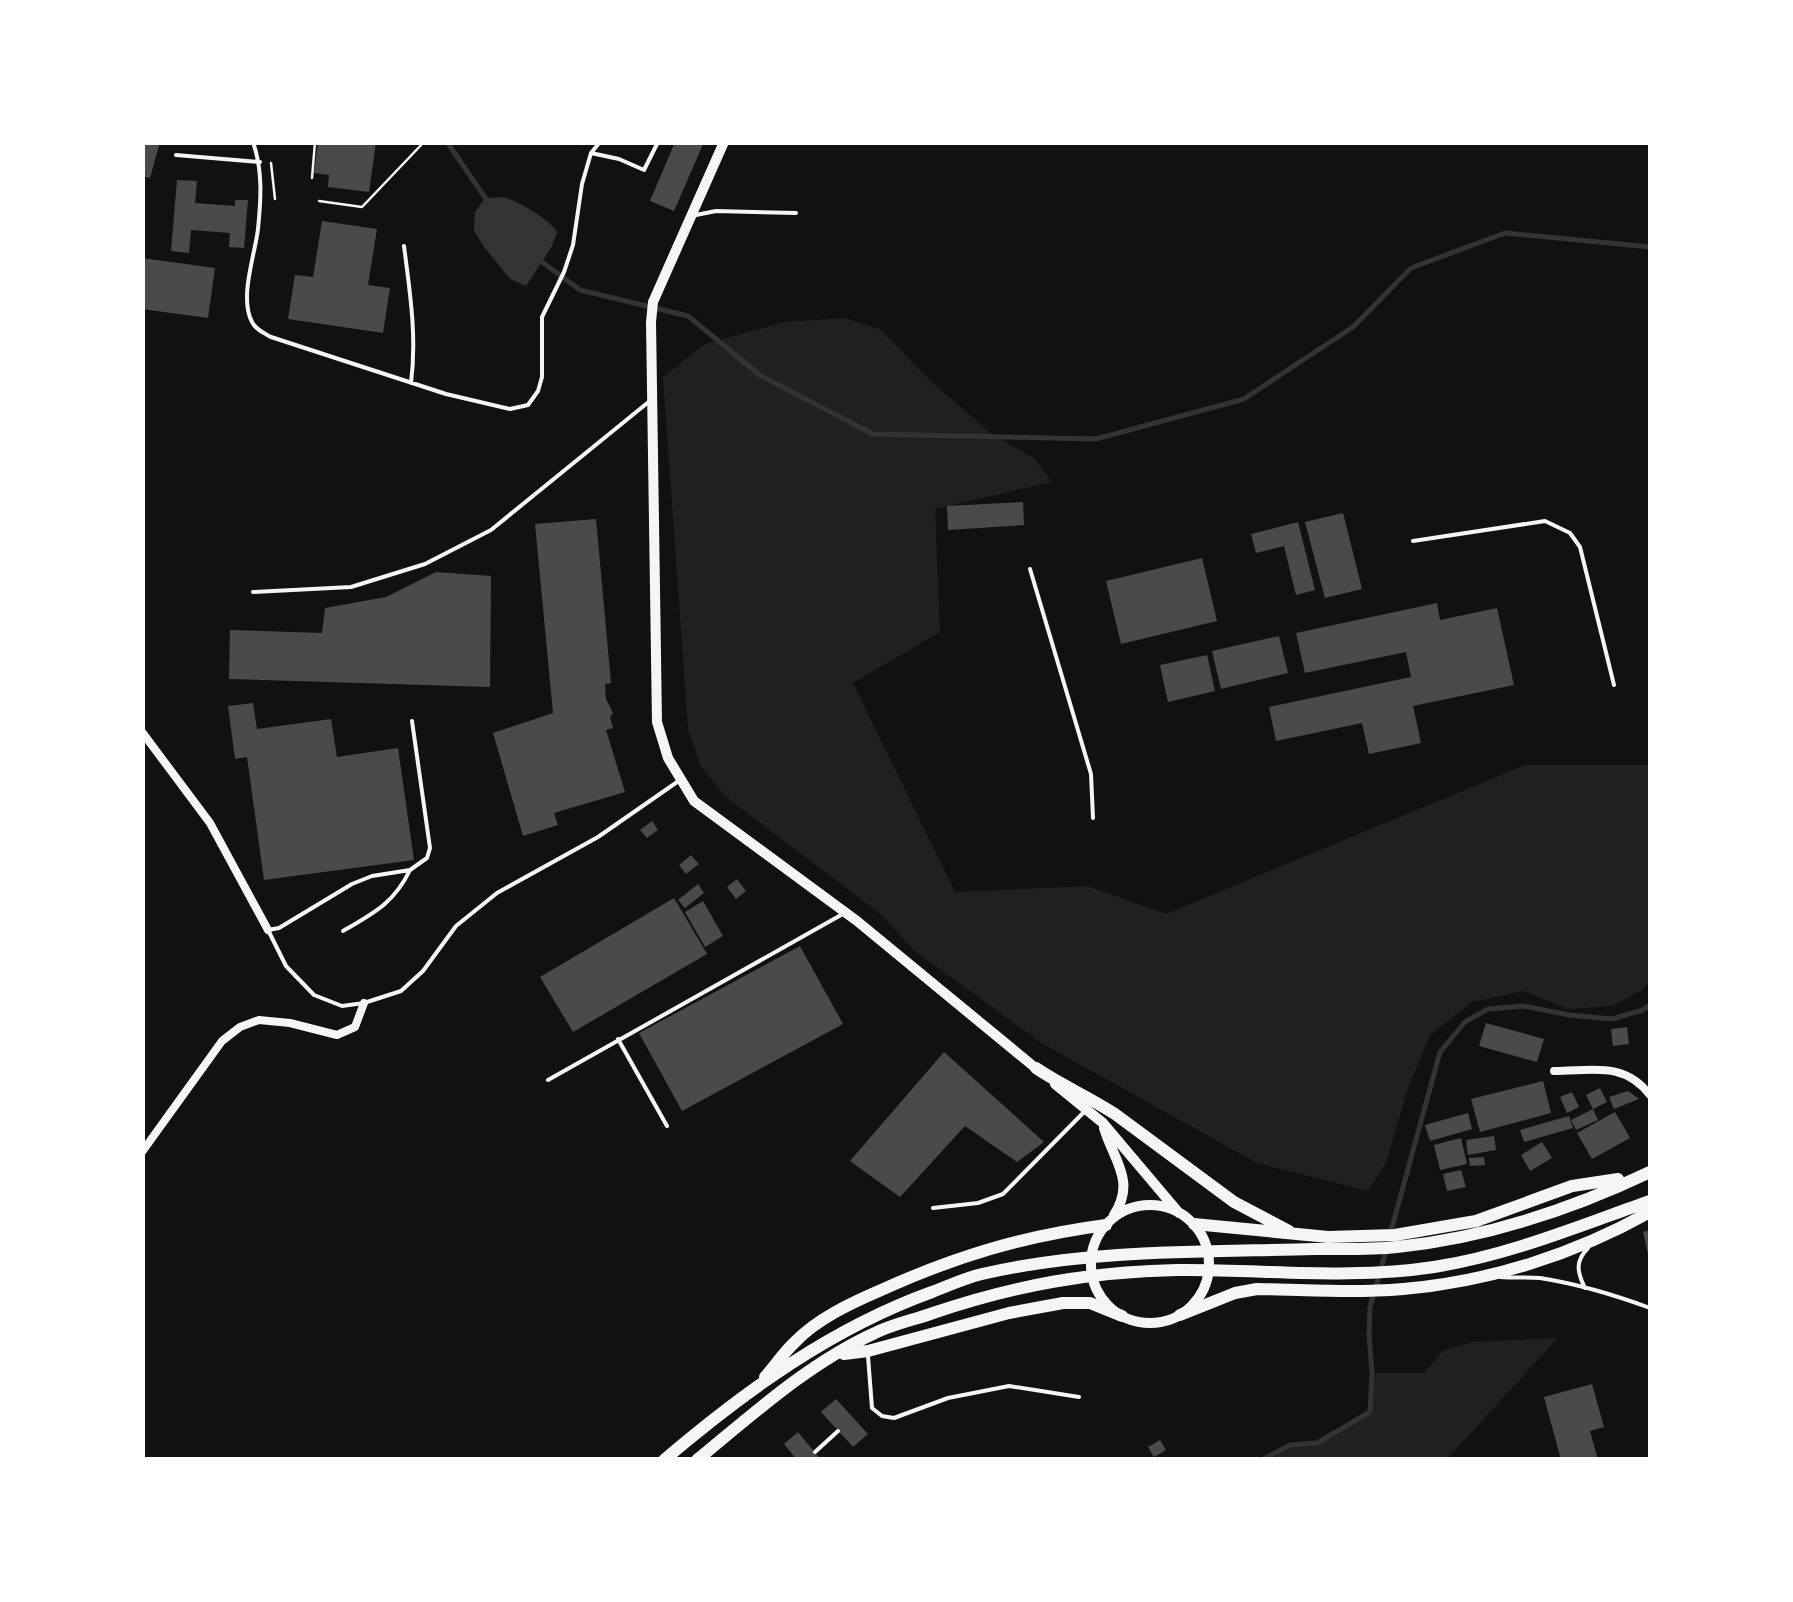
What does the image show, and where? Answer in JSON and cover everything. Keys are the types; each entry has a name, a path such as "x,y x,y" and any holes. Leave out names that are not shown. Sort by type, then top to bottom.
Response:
{"highway":[{"path":"1036,1068 1094,1100 1234,1202 1295,1234"},
{"path":"1194,1224 1328,1237 1394,1236 1476,1221 1572,1186 1648,1174"},
{"path":"664,1460 716,1416 824,1343 869,1317 978,1274 1109,1254 1405,1246 1476,1233 1570,1204 1648,1174"},
{"path":"697,1460 836,1355 876,1332 978,1298 1076,1277 1178,1270 1336,1273 1431,1268 1502,1253 1650,1201"},
{"path":"1180,1315 1236,1293 1257,1290 1402,1290 1486,1276 1594,1241 1650,1212"},
{"path":"758,1387 796,1340 861,1299 969,1254 1037,1235 1108,1224"},
{"path":"836,1355 868,1351 1008,1313 1062,1303 1090,1304 1122,1316"}],"main road":[{"path":"724,142 653,302 650,342 657,722 668,758 694,801 846,913 1102,1123 1179,1213"},
{"path":"1102,1123 1121,1170 1124,1196 1098,1237 1092,1252 1094,1281 1110,1306 1136,1321 1166,1321 1193,1304 1204,1290 1209,1273 1204,1239 1194,1224 1168,1208 1142,1206 1108,1224"}],"street":[{"path":"142,732 210,824 268,930"},
{"path":"142,1152 222,1041 240,1027 259,1020 336,1035 355,1027 364,1003"},
{"path":"1554,1071 1622,1071 1639,1080 1650,1095"}],"lane":[{"path":"253,142 260,162 258,231 249,281 251,320 257,329 270,337 411,383 510,410 528,405 538,391 542,378 542,318 573,245 582,184 591,153 600,142"},
{"path":"591,153 644,170 658,142"},
{"path":"176,155 260,162"},
{"path":"692,216 716,211 796,213"},
{"path":"404,246 414,325 411,383"},
{"path":"253,592 351,587 425,564 490,530 651,400"},
{"path":"1413,540 1545,521 1570,533 1580,547 1614,685"},
{"path":"1030,569 1091,774 1093,818"},
{"path":"343,931 384,907 430,848 412,721"},
{"path":"410,870 372,876 352,884 278,928 268,930 286,966 314,995 342,1006 402,991 423,972 456,926 496,893 598,837 680,780"},
{"path":"548,1080 846,913"},
{"path":"618,1040 667,1126"},
{"path":"932,1208 978,1204 1002,1194 1086,1110"},
{"path":"1585,1288 1578,1265 1594,1241"},
{"path":"1486,1276 1536,1278 1650,1308"},
{"path":"868,1351 872,1408 882,1416 894,1418 948,1398 1009,1386 1079,1397"},
{"path":"815,1452 838,1431"}],"path":[{"path":"312,178 315,142"},
{"path":"319,201 362,207 424,142"}],"shaded area":[{"path":"503,197 533,211 557,232 526,286 510,279 474,231 475,212 485,198"},
{"path":"844,318 880,329 935,385 993,435 1034,458 1052,482 935,509 940,632 853,683 955,892 1088,886 1166,914 1525,765 1650,765 1650,981 1613,1006 1568,1009 1524,991 1472,1002 1430,1035 1408,1088 1386,1163 1368,1191 1257,1163 1043,1044 916,952 879,913 726,797 701,767 688,729 663,377 705,344 784,322"},
{"path":"1558,1338 1447,1459 1262,1459 1290,1445 1317,1443 1369,1412 1372,1373 1424,1373 1442,1351 1473,1342"}],"building":[{"path":"142,142 160,142 150,178 142,176"},
{"path":"318,142 376,142 369,192 328,187 329,175 314,173"},
{"path":"675,142 704,142 674,211 650,201"},
{"path":"177,180 197,181 195,203 235,206 235,200 248,200 244,248 229,247 230,233 191,230 189,253 171,251"},
{"path":"322,221 377,229 368,285 390,288 383,333 288,319 295,275 313,277"},
{"path":"142,258 215,268 208,318 142,309"},
{"path":"1023,502 1024,525 948,530 947,506"},
{"path":"1343,513 1362,589 1325,598 1305,522"},
{"path":"596,519 611,683 605,684 606,699 613,713 613,728 606,730 625,792 554,813 558,825 523,836 493,733 553,713 535,524"},
{"path":"1298,522 1315,590 1296,595 1284,546 1256,553 1251,534"},
{"path":"1202,558 1217,621 1121,644 1106,581"},
{"path":"436,572 491,576 490,687 229,679 230,630 322,633 325,608 386,597"},
{"path":"1437,603 1440,620 1497,608 1514,685 1413,706 1421,743 1369,754 1362,723 1276,741 1269,707 1411,677 1406,652 1305,673 1296,633"},
{"path":"1279,636 1288,673 1221,689 1212,651"},
{"path":"1207,655 1215,691 1168,702 1160,665"},
{"path":"253,703 257,729 331,719 337,757 398,748 414,860 264,880 247,757 235,759 228,706"},
{"path":"652,821 658,830 647,838 640,830"},
{"path":"691,855 699,864 686,874 679,865"},
{"path":"737,879 746,891 736,899 727,887"},
{"path":"698,884 704,893 685,908 678,900"},
{"path":"674,898 707,954 573,1032 540,977"},
{"path":"703,901 723,936 705,947 685,912"},
{"path":"800,946 843,1024 682,1111 639,1033"},
{"path":"1486,1023 1544,1039 1537,1062 1479,1046"},
{"path":"1627,1027 1629,1044 1613,1046 1611,1029"},
{"path":"944,1052 1044,1142 1017,1162 965,1126 900,1197 850,1161"},
{"path":"1543,1081 1551,1113 1480,1132 1471,1099"},
{"path":"1600,1088 1607,1102 1593,1109 1586,1095"},
{"path":"1628,1091 1639,1099 1614,1109 1609,1097"},
{"path":"1572,1092 1579,1107 1567,1113 1560,1097"},
{"path":"1593,1109 1598,1120 1576,1130 1571,1120"},
{"path":"1615,1112 1630,1138 1592,1159 1577,1133"},
{"path":"1468,1113 1472,1129 1430,1141 1425,1125"},
{"path":"1569,1116 1573,1128 1524,1142 1520,1130"},
{"path":"1494,1136 1496,1150 1468,1155 1466,1140"},
{"path":"1461,1138 1467,1164 1440,1170 1434,1145"},
{"path":"1542,1142 1552,1158 1530,1171 1521,1155"},
{"path":"1484,1157 1485,1165 1470,1166 1469,1158"},
{"path":"1461,1170 1466,1187 1447,1191 1443,1174"},
{"path":"1650,1230 1650,1259 1649,1259 1643,1232"},
{"path":"1592,1384 1604,1427 1590,1431 1598,1460 1561,1460 1544,1397"},
{"path":"836,1399 868,1434 853,1447 821,1412"},
{"path":"798,1432 821,1460 797,1460 784,1444"},
{"path":"1160,1440 1166,1450 1154,1457 1148,1447"}],"waterway":[{"path":"447,142 488,202"},
{"path":"538,259 580,290 688,316 761,376 873,434 1096,439 1244,399 1353,327 1411,268 1505,233 1650,247"},
{"path":"1391,1231 1440,1052 1465,1022 1488,1009 1524,1006 1612,1019 1650,1005"},
{"path":"1262,1460 1290,1445 1317,1443 1370,1412 1370,1307 1386,1251"}]}
